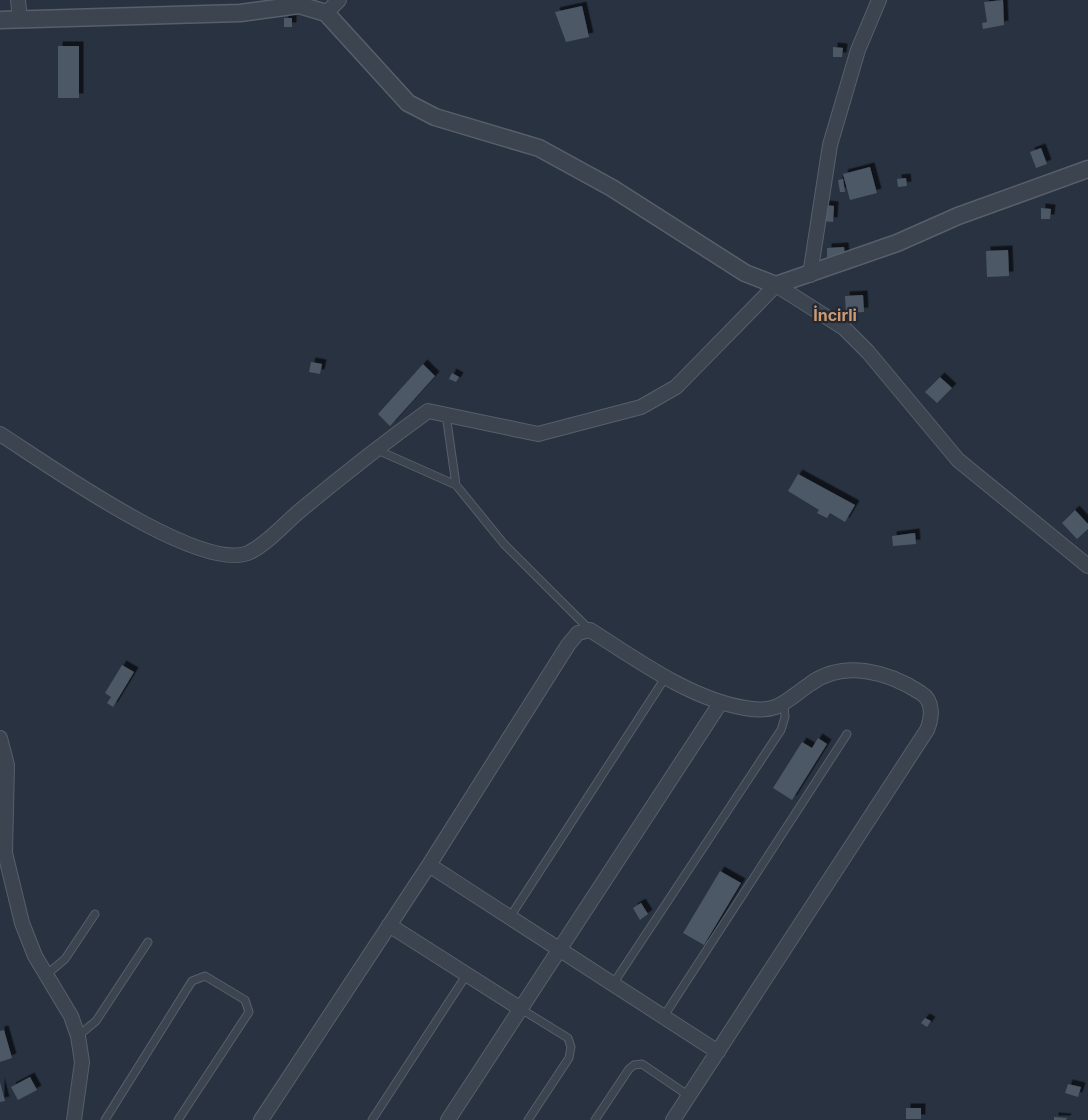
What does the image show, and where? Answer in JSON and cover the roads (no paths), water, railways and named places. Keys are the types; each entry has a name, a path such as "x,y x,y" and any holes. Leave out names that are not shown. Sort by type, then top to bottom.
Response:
{"street":[{"path":"18,0 20,20"},
{"path":"326,13 339,0"},
{"path":"810,275 830,146 858,50 879,0"},
{"path":"0,20 240,13 299,4 326,13 408,103 435,117 539,148 612,188 745,273 776,285 844,328 868,352 958,460 1088,566"},
{"path":"0,434 136,521 200,549 219,554 249,553 375,449 428,411 538,434 640,407 676,387 776,285 897,243 958,216 1088,169"},
{"path":"261,1120 429,865 572,638 590,630 665,678 721,702 749,709 774,709 784,705 820,678 833,673 874,672 902,681 925,695 932,712 927,730 673,1120"},
{"path":"448,1120 721,702"},
{"path":"0,738 7,765 5,854 22,923 46,975 71,1016 78,1036 82,1062 74,1120"},
{"path":"429,865 718,1052"},
{"path":"389,926 521,1009"}],"lane":[{"path":"446,414 456,485"},
{"path":"375,449 456,485 504,544 590,630"},
{"path":"510,917 665,678"},
{"path":"613,984 781,730 785,717 784,705"},
{"path":"664,1016 847,734"},
{"path":"46,975 65,959 95,914"},
{"path":"78,1036 96,1022 148,942"},
{"path":"372,1120 467,974"},
{"path":"105,1120 192,981 205,976 245,1000 249,1012 178,1120"},
{"path":"521,1009 568,1038 571,1047 569,1058 528,1120"},
{"path":"595,1120 634,1065 642,1064 689,1096"}],"district":[{"name":"İncirli","path":"835,315"}]}
